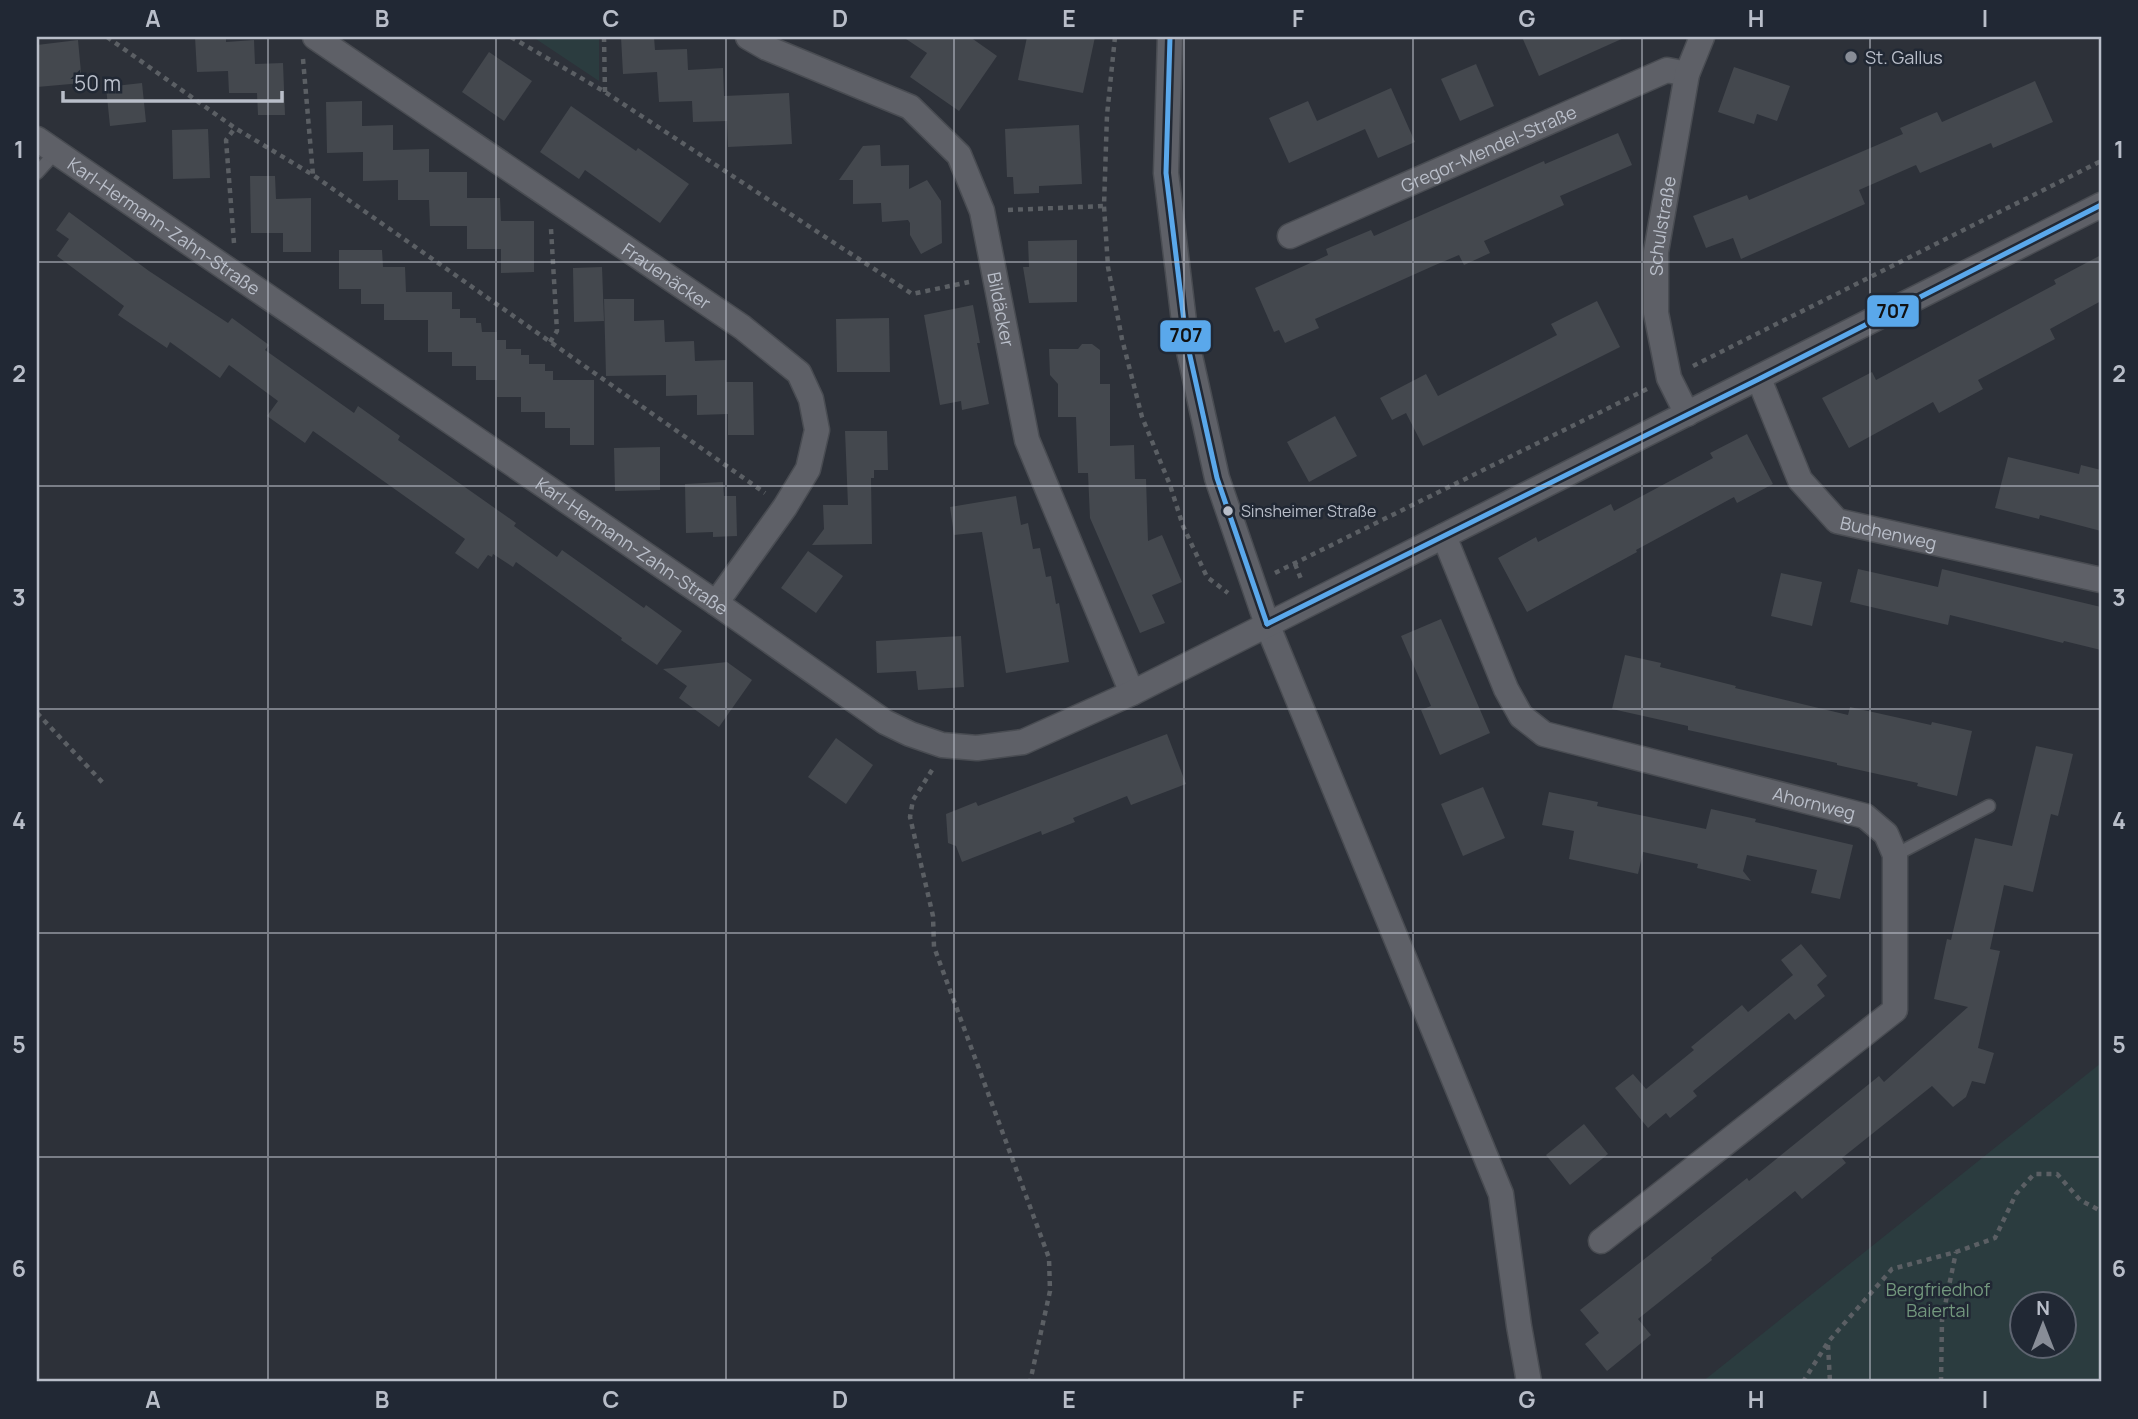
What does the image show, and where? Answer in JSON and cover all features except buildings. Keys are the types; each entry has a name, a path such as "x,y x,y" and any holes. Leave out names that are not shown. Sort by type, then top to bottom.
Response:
{"street":[{"name":"Bildäcker","path":"748,37 767,48 910,107 959,155 982,211 1027,440 1132,693"},
{"path":"1170,37 1166,173 1186,338 1217,478 1267,624 1501,1195 1529,1382"},
{"name":"Schulstraße","path":"1687,414 1669,378 1656,313 1656,252 1687,74 1702,37"},
{"name":"Frauenäcker","path":"309,46 563,206 742,327 800,373 811,399 817,430 808,469 785,507 716,603"},
{"name":"Gregor-Mendel-Straße","path":"1290,236 1667,70 1687,74"},
{"name":"Karl-Hermann-Zahn-Straße","path":"46,145 716,603 885,722 942,745 977,748 1023,742 1132,693 2101,205"},
{"name":"Buchenweg","path":"1759,379 1800,480 1837,521 2101,580"},
{"name":"Ahornweg","path":"1444,536 1506,689 1521,716 1544,734 1865,816 1886,834 1895,855"},
{"path":"1601,1241 1895,1010 1895,855"}],"lane":[{"path":"37,173 46,145"},
{"path":"1895,855 1989,806"}],"path":[{"path":"107,37 235,128 313,175 785,507"},
{"path":"511,37 605,92 912,294 994,278"},
{"path":"604,37 605,92"},
{"path":"1115,37 1107,115 1104,206 1108,267 1122,339 1142,417 1170,485 1183,526 1207,577 1267,624"},
{"path":"309,46 313,175"},
{"path":"221,265 234,246 226,140 235,128"},
{"path":"1252,583 2101,161"},
{"path":"550,342 557,331 550,225 563,206"},
{"path":"982,211 1104,206"},
{"path":"37,713 104,784"},
{"path":"942,745 934,766 914,800 910,817 933,916 934,947 1049,1258 1050,1291 1030,1382"},
{"path":"1803,1382 1828,1342 1892,1269 1956,1252 1995,1238 2016,1195 2034,1174 2057,1174 2080,1200 2101,1211"},
{"path":"1941,1382 1942,1320 1956,1252"},
{"path":"1828,1342 1830,1382"}],"green space":[{"path":"533,37 599,37 599,81"},
{"name":"Bergfriedhof Baiertal","path":"2101,1063 2101,1382 1702,1382"}],"transit line":[{"name":"707","path":"1170,37 1166,173 1186,338 1217,478 1267,624"},
{"name":"707","path":"1267,624 2101,205"}],"place":[{"name":"St. Gallus","path":"1851,57"},
{"name":"Sinsheimer Straße","path":"1228,511"}]}
